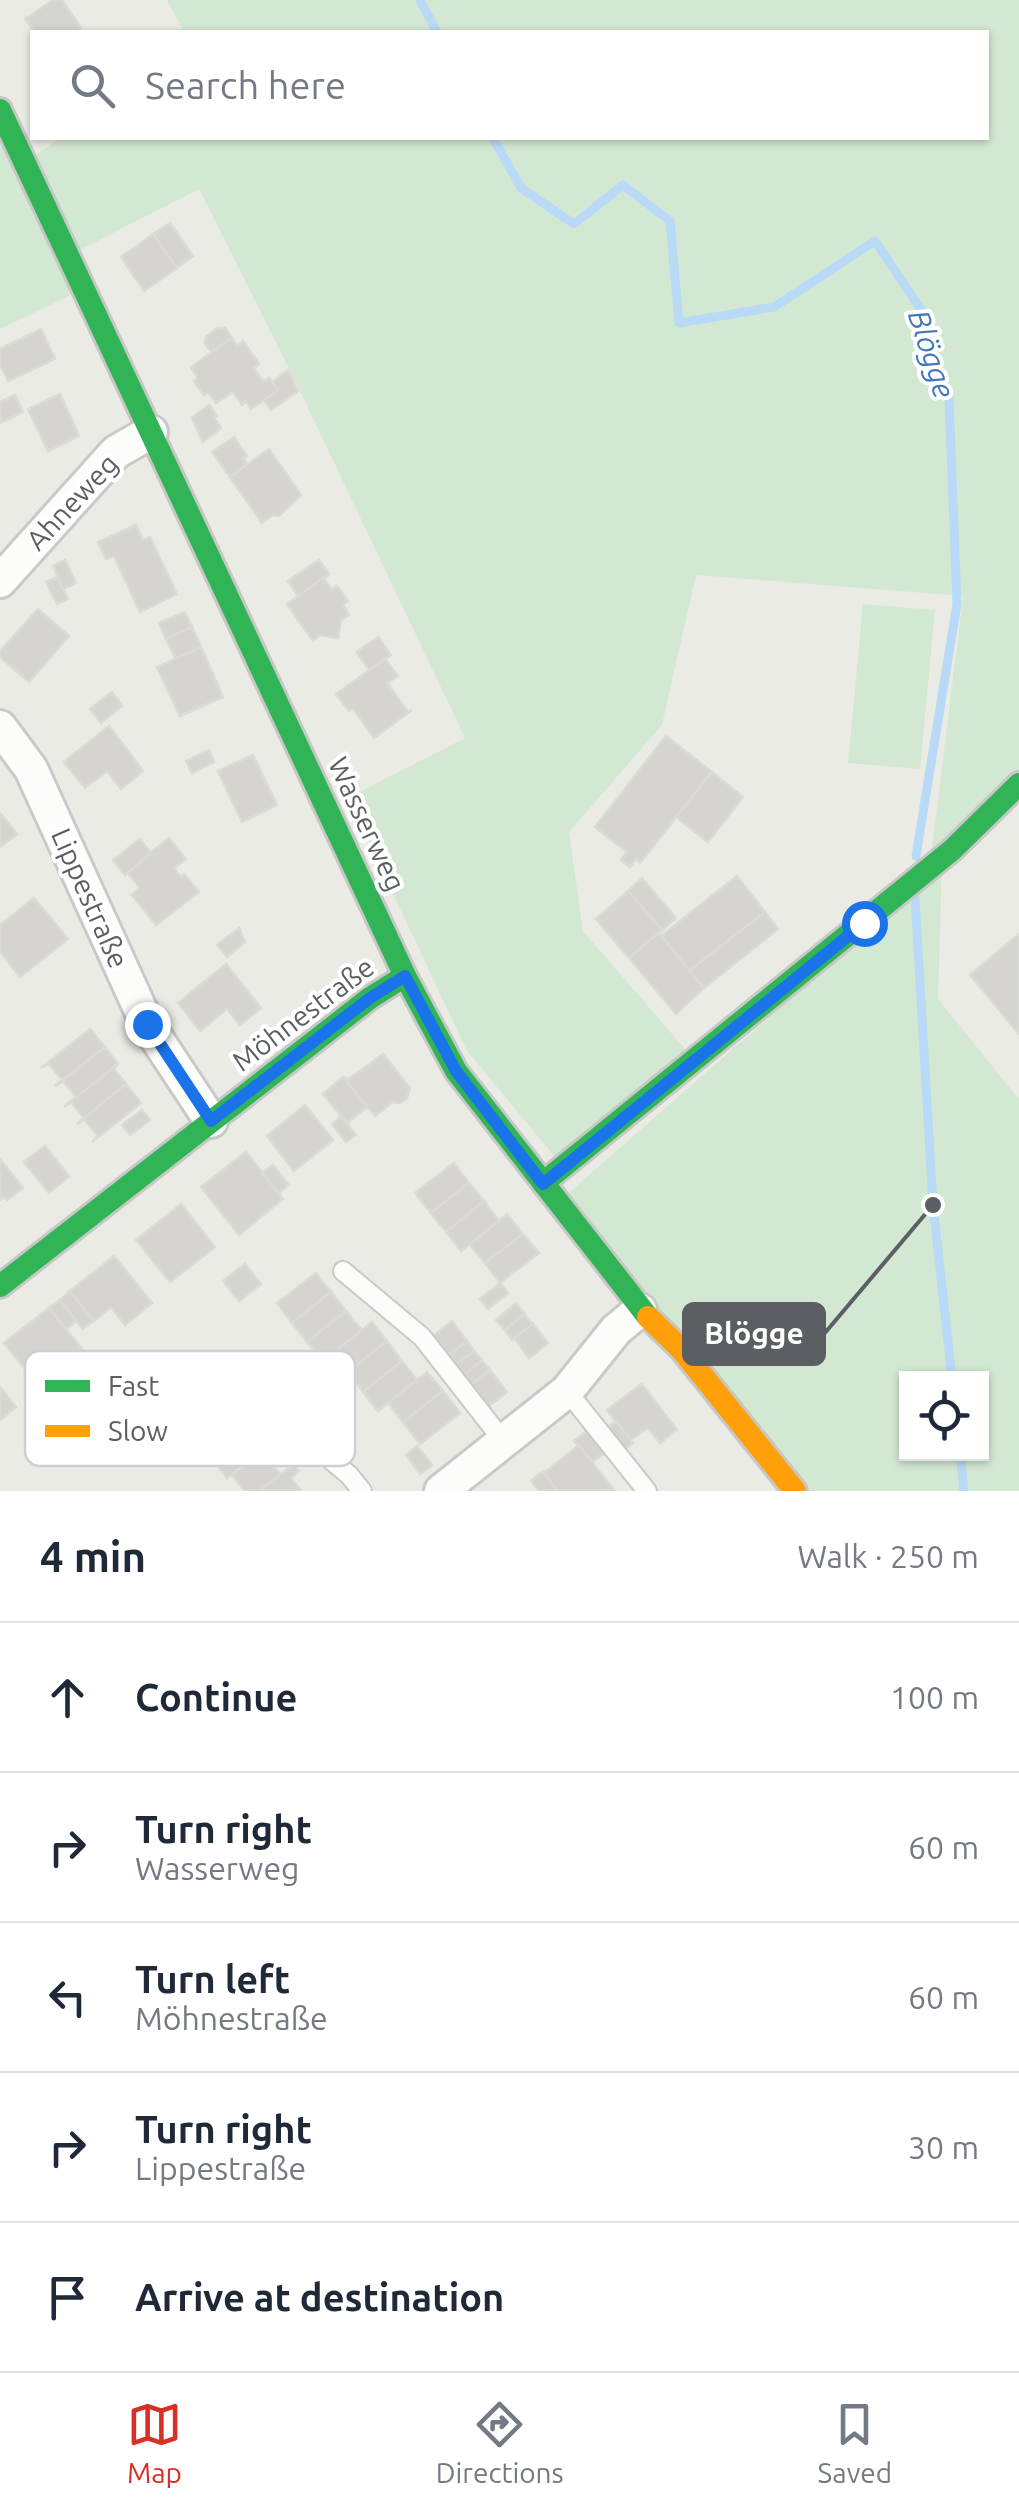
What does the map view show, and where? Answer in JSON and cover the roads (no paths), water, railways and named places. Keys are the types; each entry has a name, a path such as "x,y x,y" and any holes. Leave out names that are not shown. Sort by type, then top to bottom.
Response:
{"street":[{"name":"Wasserweg","path":"0,110 405,976 456,1071 640,1310 682,1350 795,1491"},
{"name":"Ahneweg","path":"0,581 116,452 151,432"},
{"name":"Lippestraße","path":"0,727 31,768 147,1024 211,1121"},
{"path":"543,1184 952,850 1019,784"},
{"name":"Möhnestraße","path":"0,1286 370,998 405,976"},
{"path":"441,1491 568,1390 616,1330 640,1310"}],"lane":[{"path":"344,1271 422,1337 504,1442"},
{"path":"568,1390 647,1491"},
{"path":"338,1466 362,1491"}],"waterway":[{"name":"Blögge","path":"420,0 436,30"},
{"name":"Blögge","path":"494,140 521,188 574,224 623,185 670,221 679,323 774,307 875,241 922,311 949,398 957,604 916,856"},
{"name":"Blögge","path":"915,898 933,1205 951,1371"},
{"name":"Blögge","path":"961,1461 964,1491"}],"place":[{"name":"Blögge","path":"933,1205"}]}
